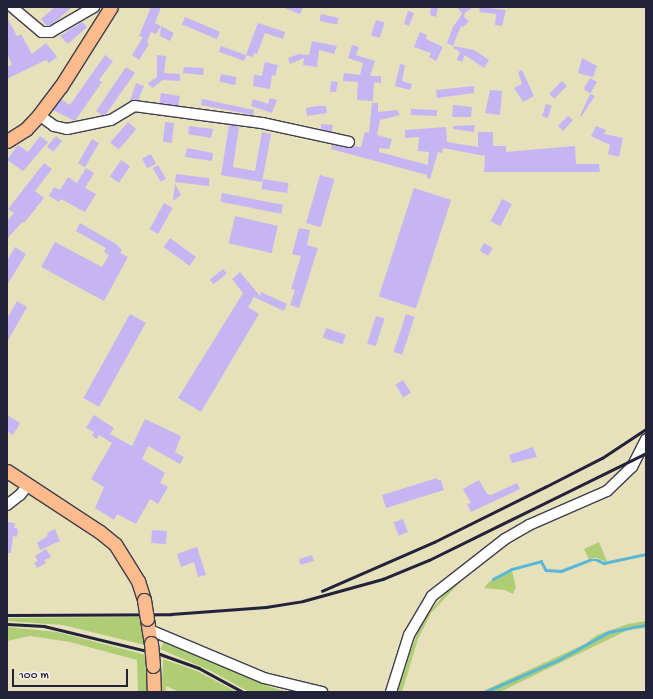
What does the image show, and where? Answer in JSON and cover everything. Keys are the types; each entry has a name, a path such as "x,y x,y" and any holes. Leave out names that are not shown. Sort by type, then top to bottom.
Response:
{"main road":[{"path":"7,141 26,129 62,86 107,7"},
{"path":"7,471 100,532 115,544 138,581 144,600 149,624 154,692"}],"street":[{"path":"12,7 42,32 51,32 94,7"},
{"path":"39,115 54,126 67,129 110,120 134,106 262,123 348,142"},
{"path":"391,692 409,634 432,596 505,539 529,525 607,491 632,467 646,438"},
{"path":"7,505 20,495 28,485"},
{"path":"149,624 264,678 322,692"}],"green space":[{"path":"599,542 607,562 597,558 589,559 584,549"},
{"path":"512,571 516,587 513,594 505,590 484,588 490,581"},
{"path":"463,579 431,613 418,639 402,692 397,692 403,670 423,619 444,595"},
{"path":"140,617 145,645 63,625 7,621 7,618"},
{"path":"646,621 646,628 630,629 500,692 481,692 585,644 597,635 628,624"},
{"path":"7,627 57,632 146,655 148,692 138,692 137,660 70,642 30,636 7,641"},
{"path":"164,642 271,687 287,692 249,692 211,671 160,649"},
{"path":"163,659 197,671 237,692 179,692 166,686 166,692 162,692"}],"building":[{"path":"55,7 72,7 54,23 47,26 41,19"},
{"path":"151,7 161,7 155,23 161,26 156,34 151,32 147,42 149,44 139,60 132,55 143,37 139,36"},
{"path":"282,7 303,7 300,14"},
{"path":"431,7 438,7 436,17 430,15"},
{"path":"457,7 473,7 465,13 464,17 469,21 463,27 461,26 453,46 447,43 453,27 462,14"},
{"path":"480,7 506,10 502,26 495,25 496,14 479,12"},
{"path":"408,11 414,13 409,26 404,24"},
{"path":"321,14 339,18 337,25 319,21"},
{"path":"7,17 17,36 21,34 32,54 46,43 57,57 49,63 46,60 7,79 7,67 12,65 7,53"},
{"path":"185,17 220,32 217,39 182,24"},
{"path":"376,20 385,23 380,38 371,35"},
{"path":"82,22 87,27 68,44 60,36"},
{"path":"258,23 285,32 283,39 265,33 257,54 254,53 253,57 246,55"},
{"path":"161,26 174,33 170,41 160,36"},
{"path":"420,32 427,35 426,39 443,47 436,61 429,57 431,53 414,47"},
{"path":"312,41 337,46 334,54 319,50 317,67 303,65 304,58 290,64 288,58 299,54 309,55"},
{"path":"352,45 359,47 356,55 375,61 370,76 381,76 381,83 374,82 373,101 357,100 358,82 343,81 344,73 360,75 363,63 348,58"},
{"path":"221,46 246,55 244,61 219,52"},
{"path":"454,46 474,50 489,60 484,68 465,55 462,62 457,60 460,52 453,48"},
{"path":"105,55 113,61 99,80 102,82 75,121 53,110 61,99 70,105"},
{"path":"157,55 166,56 164,73 180,74 180,81 163,80 152,88 148,83 157,77"},
{"path":"582,58 597,66 593,77 578,73"},
{"path":"265,62 278,65 275,76 272,75 270,89 253,86 254,75 262,76"},
{"path":"400,64 405,65 402,81 412,84 410,90 395,86"},
{"path":"126,67 135,73 106,114 102,115 96,111"},
{"path":"184,67 204,68 203,75 183,73"},
{"path":"522,70 534,96 523,102 514,88 522,84 518,72"},
{"path":"221,74 237,77 235,85 219,82"},
{"path":"590,78 597,82 590,93 584,89"},
{"path":"331,81 338,82 336,92 330,92"},
{"path":"562,81 567,86 554,99 549,94"},
{"path":"136,83 144,86 138,100 130,101"},
{"path":"474,86 474,93 437,98 436,90"},
{"path":"490,90 502,91 500,115 485,113"},
{"path":"161,93 180,96 178,106 159,103"},
{"path":"590,94 595,96 581,117 580,116"},
{"path":"270,98 277,100 272,113 251,106 253,99 268,104"},
{"path":"202,99 254,110 253,115 201,105"},
{"path":"372,103 378,103 378,112 397,110 400,115 380,120 377,135 392,139 389,149 379,148 379,152 428,165 429,152 418,151 419,137 405,138 405,130 446,127 447,142 478,147 478,132 493,132 493,146 506,146 506,152 575,146 576,164 599,164 600,172 484,172 485,156 443,148 442,153 438,152 430,179 427,178 427,175 331,149 332,145 348,148 354,146 361,147 365,132 369,133"},
{"path":"546,104 552,106 548,118 542,116"},
{"path":"453,105 472,107 471,117 452,117"},
{"path":"326,106 327,113 307,116 306,108"},
{"path":"411,109 437,110 437,116 411,115"},
{"path":"568,116 573,120 563,131 558,126"},
{"path":"128,122 136,129 119,150 110,142"},
{"path":"165,122 174,123 172,143 163,142"},
{"path":"321,124 333,125 332,132 321,129"},
{"path":"229,125 239,127 233,167 255,171 262,132 271,134 262,182 221,175"},
{"path":"475,125 474,132 453,129 453,126"},
{"path":"189,126 213,129 211,138 188,134"},
{"path":"596,126 606,130 604,134 623,138 619,157 608,154 610,145 591,136"},
{"path":"40,136 48,142 23,171 7,160 18,145 28,152"},
{"path":"56,136 62,141 53,152 47,147"},
{"path":"92,139 99,143 85,167 78,163"},
{"path":"187,148 213,153 212,161 185,157"},
{"path":"151,154 156,164 147,168 142,159"},
{"path":"121,160 130,166 119,183 110,177"},
{"path":"44,163 52,169 35,191 44,198 24,223 22,222 7,239 7,221 14,213 8,209"},
{"path":"158,165 166,179 161,182 153,168"},
{"path":"86,168 94,173 85,188 96,194 85,212 61,199 59,202 49,196 54,187 60,190 68,177 77,183"},
{"path":"176,174 210,178 209,186 175,182"},
{"path":"320,175 334,179 321,227 306,223"},
{"path":"263,179 289,183 287,193 261,189"},
{"path":"175,184 181,195 173,201"},
{"path":"414,188 451,200 416,308 379,296"},
{"path":"222,193 283,205 281,214 220,202"},
{"path":"502,199 512,204 500,226 491,221"},
{"path":"164,203 173,208 158,234 149,229"},
{"path":"235,216 278,226 272,253 229,243"},
{"path":"80,223 116,244 122,250 120,253 128,257 104,301 41,267 55,242 102,267 109,255 104,252 106,248 76,231"},
{"path":"299,228 310,230 307,245 318,248 299,308 290,305 295,290 291,289 301,256 292,254"},
{"path":"170,238 196,257 189,266 164,247"},
{"path":"484,243 493,248 488,256 480,251"},
{"path":"15,247 26,254 7,285 7,261"},
{"path":"223,269 227,274 214,284 210,280"},
{"path":"240,272 260,296 261,292 287,304 284,311 254,297 248,307 259,314 201,412 178,398 243,293 232,279"},
{"path":"17,301 27,307 7,342 7,319"},
{"path":"130,314 146,323 99,407 83,398"},
{"path":"406,314 415,317 402,355 394,352"},
{"path":"376,316 385,319 376,346 367,344"},
{"path":"326,328 346,335 343,344 323,337"},
{"path":"403,380 411,393 403,397 395,385"},
{"path":"7,415 20,423 13,435 7,431"},
{"path":"94,415 114,428 110,434 132,446 145,419 181,436 175,452 184,457 180,464 148,446 142,459 165,473 160,483 168,487 158,504 150,499 136,524 117,514 114,520 95,508 104,487 91,479 112,443 99,435 97,439 92,436 94,432 86,428"},
{"path":"533,447 537,457 512,463 509,455"},
{"path":"437,478 438,480 441,480 444,490 386,508 382,495"},
{"path":"479,480 487,494 491,495 517,483 520,489 471,512 467,504 471,503 463,489"},
{"path":"403,519 408,532 399,536 394,523"},
{"path":"7,522 15,523 14,528 18,529 17,537 13,536 11,553 7,553"},
{"path":"55,529 60,541 40,550 37,543 48,536 47,533"},
{"path":"152,530 167,531 166,544 151,543"},
{"path":"197,547 206,575 198,577 194,562 181,567 177,554"},
{"path":"46,549 51,557 44,560 46,563 37,568 34,563 38,561 35,556"},
{"path":"312,555 314,561 301,565 299,559"}],"waterway":[{"path":"493,579 512,569 541,561 546,570 561,571 590,560 597,560 604,563 646,554"},
{"path":"485,692 560,659 609,632 646,625"}],"railway":[{"path":"322,591 434,542 545,487 602,458 646,429"},
{"path":"7,615 171,614 266,607 303,601 383,579 429,560 646,453"},
{"path":"7,624 44,626 160,654 199,668 243,692"}]}
